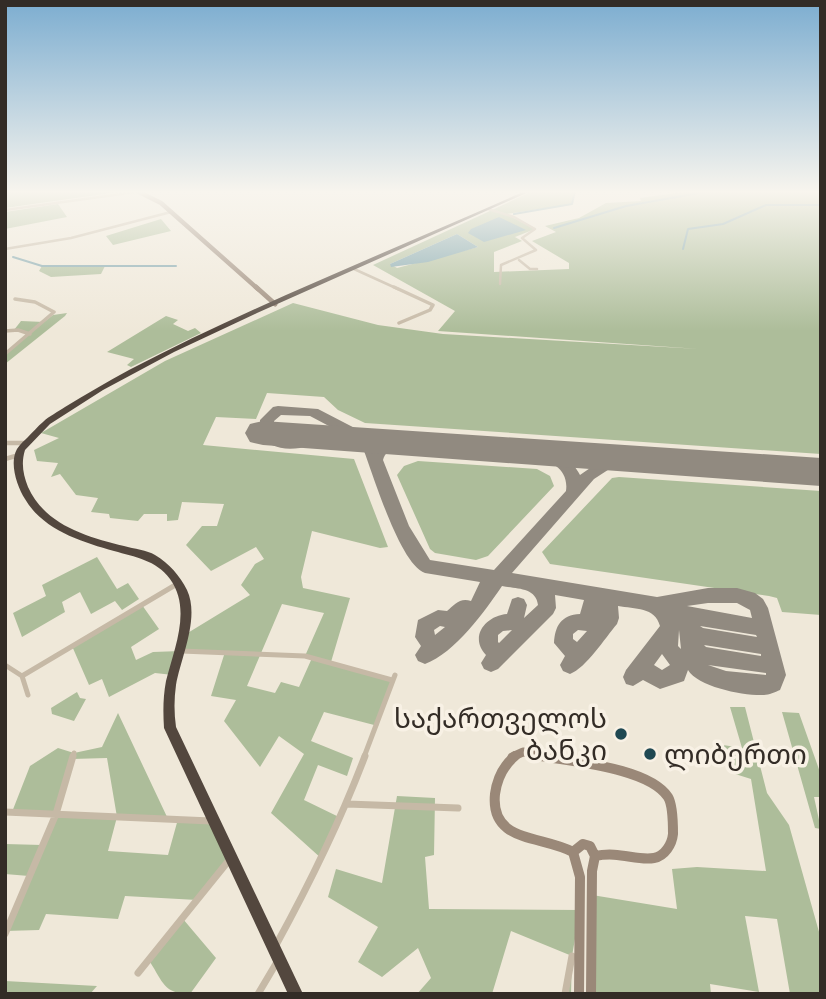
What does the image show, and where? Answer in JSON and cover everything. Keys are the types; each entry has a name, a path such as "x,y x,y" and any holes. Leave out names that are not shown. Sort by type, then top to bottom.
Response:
{"highway":[{"path":"296,994 230,858 166,713 168,693 181,651 186,619 178,583 163,564 151,557 67,532 51,523 38,511 23,488 22,449 41,426 137,368 425,238"}],"street":[{"path":"5,249 72,238"},
{"path":"200,238 275,304"},
{"path":"500,284 501,265 536,250 523,238"},
{"path":"519,259 530,269 537,270"},
{"path":"354,270 433,306 430,310 399,323"},
{"path":"5,354 54,312 35,302 15,299"},
{"path":"5,331 30,334"},
{"path":"5,443 22,449"},
{"path":"5,459 22,449"},
{"path":"22,676 178,583"},
{"path":"181,651 261,652 305,656 393,677 378,726 347,804 258,994"},
{"path":"5,666 22,676 27,695"},
{"path":"5,934 56,814 74,753"},
{"path":"578,865 587,869 594,861 614,852 655,858 668,850 673,837 670,799 662,788 641,776 532,754 512,755 502,766 496,794 496,818 500,826 513,834 552,841 573,852 578,865 579,994"},
{"path":"347,804 458,808"},
{"path":"5,812 213,821"},
{"path":"573,852 583,844 590,846 594,861 591,994"},
{"path":"138,973 230,858"},
{"path":"565,994 572,956"}],"green space":[{"path":"107,238 144,238 113,245"},
{"path":"432,238 449,238 390,264 397,268 478,247 463,238 516,238 522,241 494,252 494,272 569,269 569,263 532,241 541,238 821,238 821,454 365,423 338,410 324,397 267,393 256,419 216,417 203,445 354,459 388,547 380,548 312,531 301,577 303,588 350,598 331,662 392,680 378,726 324,712 311,741 353,758 347,776 318,765 304,800 341,818 322,859 271,813 304,754 279,736 260,767 224,721 236,700 211,696 225,652 182,651 173,675 155,673 109,697 102,679 89,685 72,646 142,605 159,629 131,647 136,660 153,652 181,651 186,634 250,595 241,585 255,564 264,559 256,547 211,571 186,545 202,526 217,526 224,504 182,502 178,520 167,521 167,514 144,514 138,521 110,518 109,514 91,512 98,498 76,495 60,474 51,477 58,463 37,461 34,450 59,438 41,433 165,361 293,303 378,325 443,334 699,349 438,331 455,311 373,265","holes":["282,604 324,613 305,656 312,658 299,687 281,682 275,693 247,686"]},
{"path":"42,266 105,266 101,274 51,277 39,271"},
{"path":"67,313 5,364 5,354 29,334 14,330 21,321 44,322 53,315"},
{"path":"166,316 178,320 173,324 188,331 195,328 201,333 131,367 127,365 134,359 107,352"},
{"path":"418,461 537,469 550,476 554,486 488,556 476,560 435,553 430,549 397,475 404,466"},
{"path":"612,478 821,491 821,615 782,612 777,598 769,596 550,564 542,552"},
{"path":"97,557 117,589 128,583 139,599 122,610 115,601 91,614 80,592 62,602 65,612 22,637 13,613 46,596 42,585"},
{"path":"77,692 80,698 86,699 74,721 52,714 51,708"},
{"path":"730,707 745,707 767,793 789,825 821,939 821,994 790,994 777,919 745,916 759,992 710,984 711,994 591,994 592,895 677,909 672,869 697,867 766,871 751,779 732,773 726,763 723,745 742,748"},
{"path":"782,712 799,713 821,775 821,797 814,797 821,829 815,828"},
{"path":"118,713 168,819 117,817 108,851 168,855 178,819 213,821 230,858 197,900 125,896 118,919 46,914 39,930 5,931 29,876 5,874 5,844 42,845 56,815 12,812 30,766 58,748 74,753 102,747","holes":["107,758 117,817 56,813 72,759"]},
{"path":"397,796 435,798 434,855 425,857 429,909 580,910 572,956 511,931 492,994 417,994 431,978 418,948 382,977 358,962 378,927 328,897 336,869 382,883"},
{"path":"183,919 216,958 190,994 175,992 165,986 150,962"},
{"path":"572,956 571,994 565,994"},
{"path":"5,981 97,986 90,994 5,994"}],"water":[{"path":"449,238 463,238 478,247 428,262 391,267 390,264"},
{"path":"476,238 499,238 484,242"}],"waterway":[{"path":"683,249 686,238"},
{"path":"13,257 42,266 176,266"}],"taxiway":[{"path":"316,437 291,444 279,441 268,433 267,420 278,410 313,412 367,440 401,526 417,557 425,566 498,578"},
{"path":"376,459 377,453 388,444 410,443"},
{"path":"538,452 560,461 571,471 573,493"},
{"path":"573,493 589,475 611,461 636,459"},
{"path":"498,578 573,493"},
{"path":"485,597 498,578"},
{"path":"498,578 657,605"},
{"path":"491,663 547,608 546,596 536,585"},
{"path":"435,647 478,606 485,588"},
{"path":"578,655 610,618 609,607 597,595"},
{"path":"657,605 708,595 737,595 757,605 762,621"},
{"path":"499,655 489,646 488,632 499,623 514,622 518,605"},
{"path":"657,605 680,612"},
{"path":"657,605 666,613 670,628 668,631"},
{"path":"578,655 564,643 564,630 575,622 588,623 590,606"},
{"path":"435,647 424,637 425,626 438,618 450,620 465,607"},
{"path":"680,612 702,619 755,627 762,621"},
{"path":"680,612 687,626 693,662 698,669 712,677 765,686 773,683 776,675 767,640"},
{"path":"762,621 767,640"},
{"path":"688,629 699,636 760,646 767,640"},
{"path":"633,677 668,631"},
{"path":"641,668 660,680 677,674 680,664 669,648 668,631"},
{"path":"690,645 701,655 764,665 772,660"},
{"path":"425,655 435,647"},
{"path":"570,665 578,655"}],"runway":[{"path":"263,433 821,472"}],"place":[{"name":"საქართველოს ბანკი","path":"621,734"},
{"name":"ლიბერთი","path":"650,754"}]}
